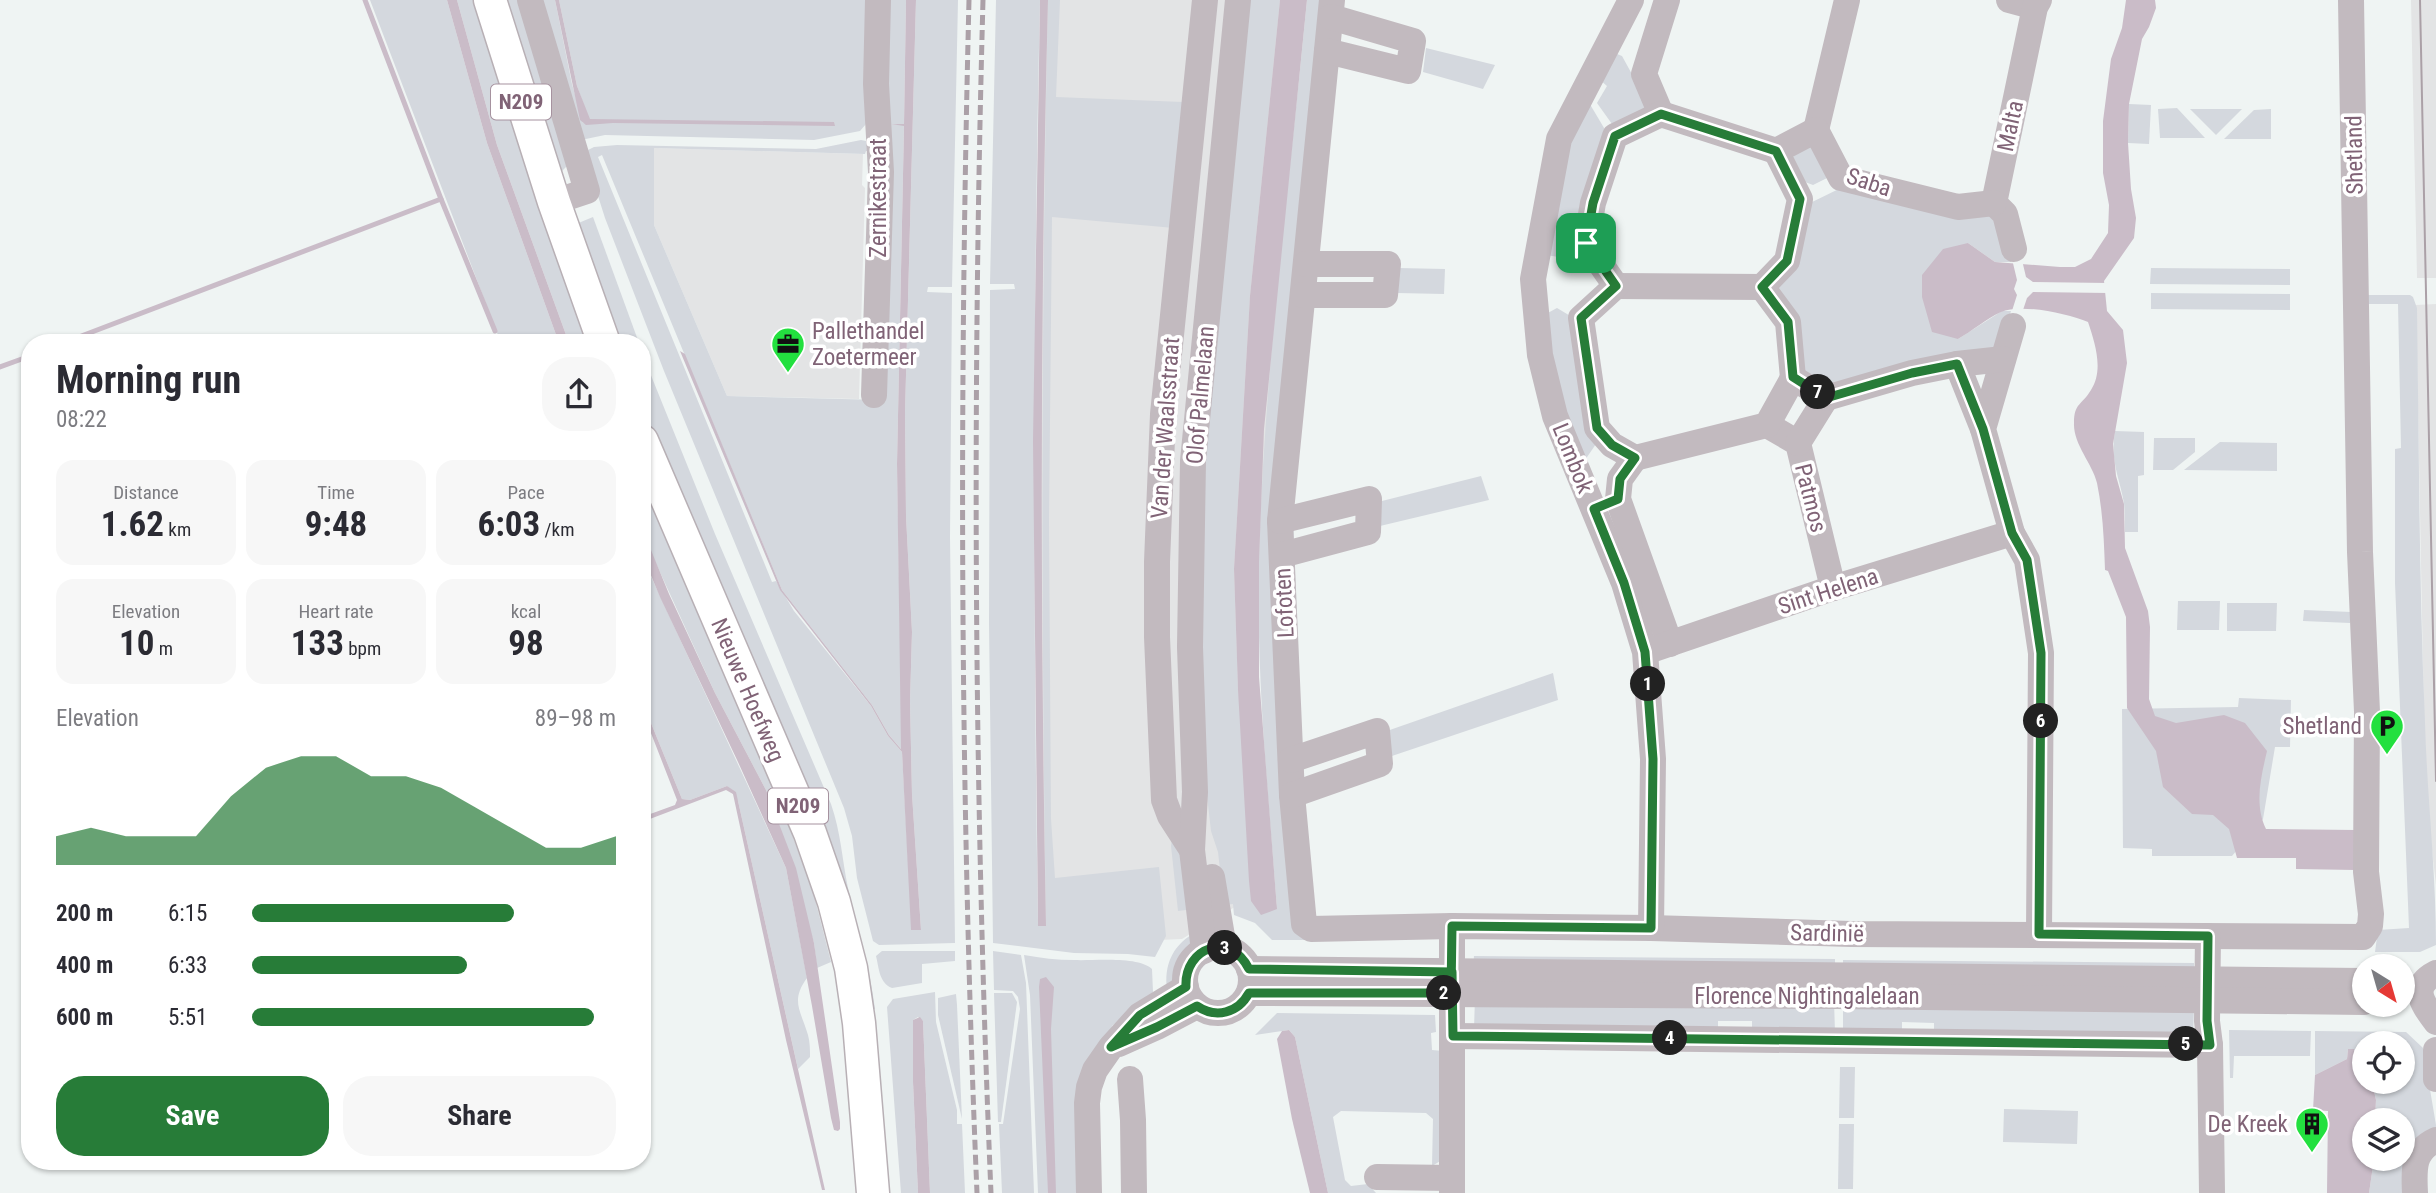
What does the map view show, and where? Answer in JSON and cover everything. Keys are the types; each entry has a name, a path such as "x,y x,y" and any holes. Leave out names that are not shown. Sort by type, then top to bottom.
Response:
{"main road":[{"name":"N209","path":"490,0 554,202 601,334"},
{"name":"Nieuwe Hoefweg","path":"651,462 810,833 834,902 851,968 859,1023 873,1193"}],"street":[{"path":"530,0 587,191 554,202"},
{"name":"Zernikestraat","path":"874,396 881,172 876,84 878,0"},
{"name":"Van der Waalsstraat","path":"1192,850 1170,816 1164,800 1157,637 1157,562 1163,414 1205,0"},
{"name":"Olof Palmelaan","path":"1214,949 1192,850 1195,792 1190,647 1193,461 1238,0"},
{"name":"Lombok","path":"1631,0 1559,138 1533,279 1540,355 1555,416 1606,504 1658,648 1653,759 1651,928"},
{"path":"1644,74 1667,0"},
{"path":"1776,151 1800,199 1787,261 1762,287 1616,286 1586,243 1593,203 1615,136 1661,114 1776,151 1816,130 1847,0"},
{"path":"2009,0 2037,4"},
{"name":"Shetland","path":"2351,0 2360,552 2367,712 2366,858 2371,914 2371,926 2364,937"},
{"name":"Malta","path":"1994,203 2037,4"},
{"name":"Lofoten","path":"1302,912 1292,795 1280,521 1331,9 1413,41 1408,71 1327,51"},
{"path":"1615,32 1644,74 1661,114"},
{"name":"Saba","path":"1816,130 1841,178 1958,207 1994,203"},
{"path":"1800,199 1841,178"},
{"path":"1994,203 2006,214 2014,249"},
{"path":"1303,295 1385,295 1388,264 1306,264"},
{"name":"Lombok","path":"1606,504 1635,458 1612,445 1597,428 1581,318 1616,286"},
{"path":"1635,458 1767,425 1793,377 1788,322 1762,287"},
{"path":"1983,429 2013,326"},
{"path":"1798,443 1826,398 1912,373 2003,359"},
{"path":"1957,364 1983,429 2012,533 2027,560 2041,653 2039,934"},
{"path":"1793,377 1826,398"},
{"name":"Patmos","path":"1767,425 1798,443 1833,588"},
{"path":"1280,521 1369,499 1368,532 1282,555"},
{"name":"Sint Helena","path":"1658,648 1833,588 2012,533"},
{"path":"1291,760 1377,731 1380,764 1292,795"},
{"name":"Olof Palmelaan","path":"1195,792 1208,852 1214,949"},
{"name":"Sardinië","path":"1302,912 1304,924 1311,929 1452,926 1852,934 2364,937"},
{"path":"1377,1177 1452,1185 1452,926"},
{"path":"2208,936 2207,1030 2210,1045 2212,1193"},
{"path":"1214,949 1237,953 1249,981 1240,1005 1226,1012 1211,1013 1191,996 1188,966 1195,957 1214,949"},
{"name":"Florence Nightingalelaan","path":"1249,981 2208,989 2352,982"},
{"name":"Florence Nightingalelaan","path":"2208,989 2352,1001"},
{"path":"1089,1193 1087,1103 1095,1070 1111,1047 1140,1015 1191,996"},
{"path":"1453,1036 2210,1045"},
{"path":"2436,1050 2436,1079"},
{"path":"1130,1079 1134,1193"},
{"path":"2414,1193 2413,1169 2417,1154 2436,1140"}],"shaded area":[{"path":"370,0 447,0 487,143 556,334 498,334"},
{"path":"447,0 457,0 497,145 566,334 556,334 487,143"},
{"path":"457,0 481,0 585,334 566,334 497,145"},
{"path":"500,0 519,0 568,165 562,171 554,173"},
{"path":"542,0 555,0 583,123 595,119 589,119 577,86 559,0 869,0 866,124 860,131 814,140 605,135 581,140"},
{"path":"555,0 559,0 577,86 590,119 834,122 835,126 613,123 586,125 580,120"},
{"path":"887,0 906,0 904,124 891,124 904,125 897,464 902,750 889,735 872,705 782,590 602,155 598,157 772,582 776,581 794,611 871,706 888,736 902,752 912,930 921,930 912,794 912,632 906,516 905,413 916,0 958,0 952,287 928,287 927,292 952,293 950,537 955,943 879,945 873,941 857,878 852,836 844,808 664,371 605,218 584,152 594,147 617,145 816,149 866,141 870,151 865,154 654,148 654,225 727,396 882,400"},
{"path":"906,0 916,0 905,413 906,516 912,632 912,794 921,930 911,930 902,752 888,736 871,706 780,590 680,351 685,354 782,590 872,705 889,735 901,749 897,464 904,126 891,124 904,124"},
{"path":"996,0 1040,0 1034,463 1038,926 1046,925 1042,463 1048,0 1060,0 1056,97 1183,102 1174,228 1052,217 1049,523 1051,819 1055,878 1159,867 1166,936 1155,957 1074,953 993,943 989,623 990,290 1015,289 1014,284 990,284"},
{"path":"1040,0 1048,0 1042,463 1046,926 1038,926 1033,441"},
{"path":"1045,0 1293,0 1243,902 1182,939 1042,945 1038,233"},
{"path":"1246,0 1280,0 1250,296 1234,569 1238,690 1277,909 1259,647 1262,490 1278,280 1307,0 1325,0 1288,359 1307,940 1272,940 1255,923 1234,915 1233,904 1224,905 1205,778 1200,527"},
{"path":"1280,0 1307,0 1264,429 1259,562 1259,677 1277,909 1261,915 1251,901 1249,881 1234,569 1250,296"},
{"path":"2126,0 2155,0 2156,8 2142,39 2129,104 2128,143 2136,218 2134,238 2104,281 2107,311 2123,330 2127,363 2113,444 2116,476 2124,504 2125,548 2148,611 2149,699 2155,716 2176,723 2224,715 2245,723 2267,751 2259,800 2266,829 2356,830 2355,870 2296,869 2296,858 2237,858 2229,829 2213,815 2192,814 2163,787 2156,751 2127,708 2126,617 2108,571 2105,570 2097,483 2074,431 2075,412 2091,390 2097,374 2097,356 2088,322 2044,311 2010,310 1995,315 1958,339 1932,332 1922,297 1922,275 1943,249 1968,243 1995,262 2075,267 2091,259 2108,233 2109,205 2103,173 2103,121 2111,59 2122,28"},
{"path":"2411,0 2436,0 2436,278 2417,278"},
{"path":"1426,48 1495,65 1483,89 1423,72"},
{"path":"1617,54 1622,56 1650,107 1617,131 1597,103 1607,86 1599,79"},
{"path":"1588,101 1610,138 1583,241 1559,257 1545,255 1569,144"},
{"path":"2129,104 2151,105 2149,144 2128,143"},
{"path":"2177,108 2205,138 2160,138 2158,109"},
{"path":"2190,109 2242,109 2216,135"},
{"path":"2271,109 2271,139 2224,139 2254,110"},
{"path":"1808,141 1827,178 1813,185 1805,182 1792,158"},
{"path":"654,148 863,154 862,185 865,188 859,399 727,396 654,225"},
{"path":"1849,184 2001,220 2011,262 1995,262 1968,243 1958,339 2002,311 2011,311 1998,353 1835,389 1800,369 1779,298 1777,276 1806,205"},
{"path":"593,217 636,334 613,334 576,224"},
{"path":"1398,268 1445,269 1444,294 1397,293"},
{"path":"2151,268 2290,269 2290,285 2150,284"},
{"path":"2151,293 2290,294 2290,310 2151,309"},
{"path":"2363,295 2410,295 2417,308 2423,670 2436,945 2420,952 2375,952 2378,930 2409,928 2395,583 2395,449 2401,448 2398,304 2363,304"},
{"path":"2436,304 2436,885 2428,815 2424,718 2416,305"},
{"path":"1557,308 1577,320 1598,441 1583,463 1564,419 1544,315"},
{"path":"651,375 715,534 831,804 870,978 875,1009 865,1010 651,438"},
{"path":"2115,431 2144,432 2144,475 2138,476 2138,532 2125,532 2124,503 2114,460"},
{"path":"2154,438 2195,438 2195,452 2173,470 2153,470"},
{"path":"2220,442 2277,443 2277,471 2184,470"},
{"path":"1481,476 1489,500 1380,526 1378,502"},
{"path":"651,506 747,714 813,891 831,962 817,968 814,943 766,790 715,693 651,552"},
{"path":"651,550 715,693 766,790 796,868 814,943 840,1122 838,1131 834,1130 831,1118 786,868 651,576"},
{"path":"651,576 786,868 807,978 799,993 798,1006 809,1038 810,1057 798,1069 738,801 727,786 690,800 682,799 651,723"},
{"path":"2178,601 2220,601 2219,630 2177,630"},
{"path":"2227,603 2277,603 2276,631 2227,631"},
{"path":"2304,610 2351,612 2350,623 2303,621"},
{"path":"1553,673 1558,700 1386,758 1384,732"},
{"path":"2239,698 2291,700 2290,747 2275,747 2263,819 2232,856 2152,856 2152,849 2123,848 2122,709 2238,707"},
{"path":"651,723 682,799 690,800 727,786 736,792 825,1190 822,1190 786,1040 733,794 726,790 651,819 651,814 675,805 677,800 651,733"},
{"path":"1173,830 1194,909 1178,911 1171,846"},
{"path":"1193,934 1194,944 1181,961 1175,979 1167,989 1167,972 1171,957 1180,944"},
{"path":"882,951 955,951 955,961 922,964 922,983 892,988 884,983 879,970 876,956"},
{"path":"993,951 1021,955 1026,983 1034,1193 1002,1193 999,1124 1003,1124 1020,1009 1018,997 1013,991 994,990"},
{"path":"1024,955 1061,960 1137,962 1152,969 1153,992 1112,1026 1080,1193 1038,1193 1030,995"},
{"path":"1474,956 1835,959 1835,971 1473,967"},
{"path":"1843,960 2194,963 2194,975 1843,971"},
{"path":"1046,977 1054,987 1051,1029 1056,1193 1048,1193 1039,987 1040,979"},
{"path":"935,992 936,1022 957,1110 957,1124 962,1124 965,1193 930,1193 923,1021 918,1017 913,1020 913,1082 918,1193 901,1193 887,1007 893,999"},
{"path":"994,993 1012,993 1017,1002 1001,1122 998,1122"},
{"path":"956,994 962,1119 938,1015 938,998"},
{"path":"1475,997 1834,1001 1835,1032 1752,1032 1752,1021 1718,1021 1718,1032 1474,1029"},
{"path":"1843,1002 2194,1006 2193,1038 1934,1035 1934,1023 1902,1022 1902,1034 1843,1033"},
{"path":"1277,1013 1435,1015 1436,1032 1431,1033 1432,1050 1443,1051 1442,1160 1432,1166 1433,1119 1426,1113 1341,1111 1333,1117 1345,1180 1351,1186 1368,1184 1376,1193 1328,1193 1295,1037 1289,1030 1255,1035"},
{"path":"920,1017 923,1021 930,1193 918,1193 913,1020"},
{"path":"1289,1030 1295,1037 1328,1193 1310,1193 1292,1119 1277,1039 1282,1031"},
{"path":"2229,1030 2311,1031 2310,1056 2234,1056 2233,1078 2230,1078"},
{"path":"2315,1031 2352,1031 2352,1055 2348,1049 2347,1059 2315,1075"},
{"path":"2415,1040 2423,1048 2436,1131 2408,1193 2369,1193 2372,1171 2415,1171 2415,1108 2376,1108 2375,1094 2415,1094"},
{"path":"2348,1049 2352,1049 2352,1094 2375,1094 2376,1100 2376,1108 2352,1108 2352,1171 2372,1171 2369,1193 2327,1193 2328,1111 2313,1110 2315,1075 2347,1059"},
{"path":"1840,1067 1855,1067 1854,1118 1839,1118"},
{"path":"2004,1109 2078,1111 2077,1144 2003,1142"},
{"path":"1839,1124 1854,1124 1853,1189 1838,1189"}],"pier":[{"path":"2012,259 2022,260 2026,277 2033,282 2108,283 2109,293 2033,292 2027,298 2022,313 2011,314 2017,295 2014,289 2017,280"}],"waterway":[{"path":"365,0 495,331"},
{"path":"87,334 441,199"},
{"path":"0,367 21,359"}],"tram line":[{"path":"2420,0 2436,781"}],"railway":[{"path":"969,0 963,447 964,746 977,1193"},
{"path":"983,0 977,298 976,597 981,895 991,1193"}],"place":[{"name":"Pallethandel Zoetermeer","path":"788,374"},
{"name":"Shetland","path":"2387,756"},
{"name":"De Kreek","path":"2312,1154"}],"route":[{"path":"1586,243 1593,203 1615,136 1661,114 1776,151 1800,199 1787,261 1762,287 1788,322 1793,377 1826,398 1912,373 1957,364 1983,429 2012,533 2027,560 2041,653 2039,934 2208,936 2207,1030 2210,1045 1453,1036 1452,972 1275,970 1249,969 1237,953 1217,947 1204,951 1188,966 1186,987 1140,1015 1111,1047 1197,1006 1211,1013 1233,1010 1249,993 1451,993 1452,951 1452,926 1651,928 1653,759 1645,652 1624,583 1594,509 1618,499 1620,479 1635,458 1612,445 1597,428 1581,318 1616,286 1586,243"}]}
